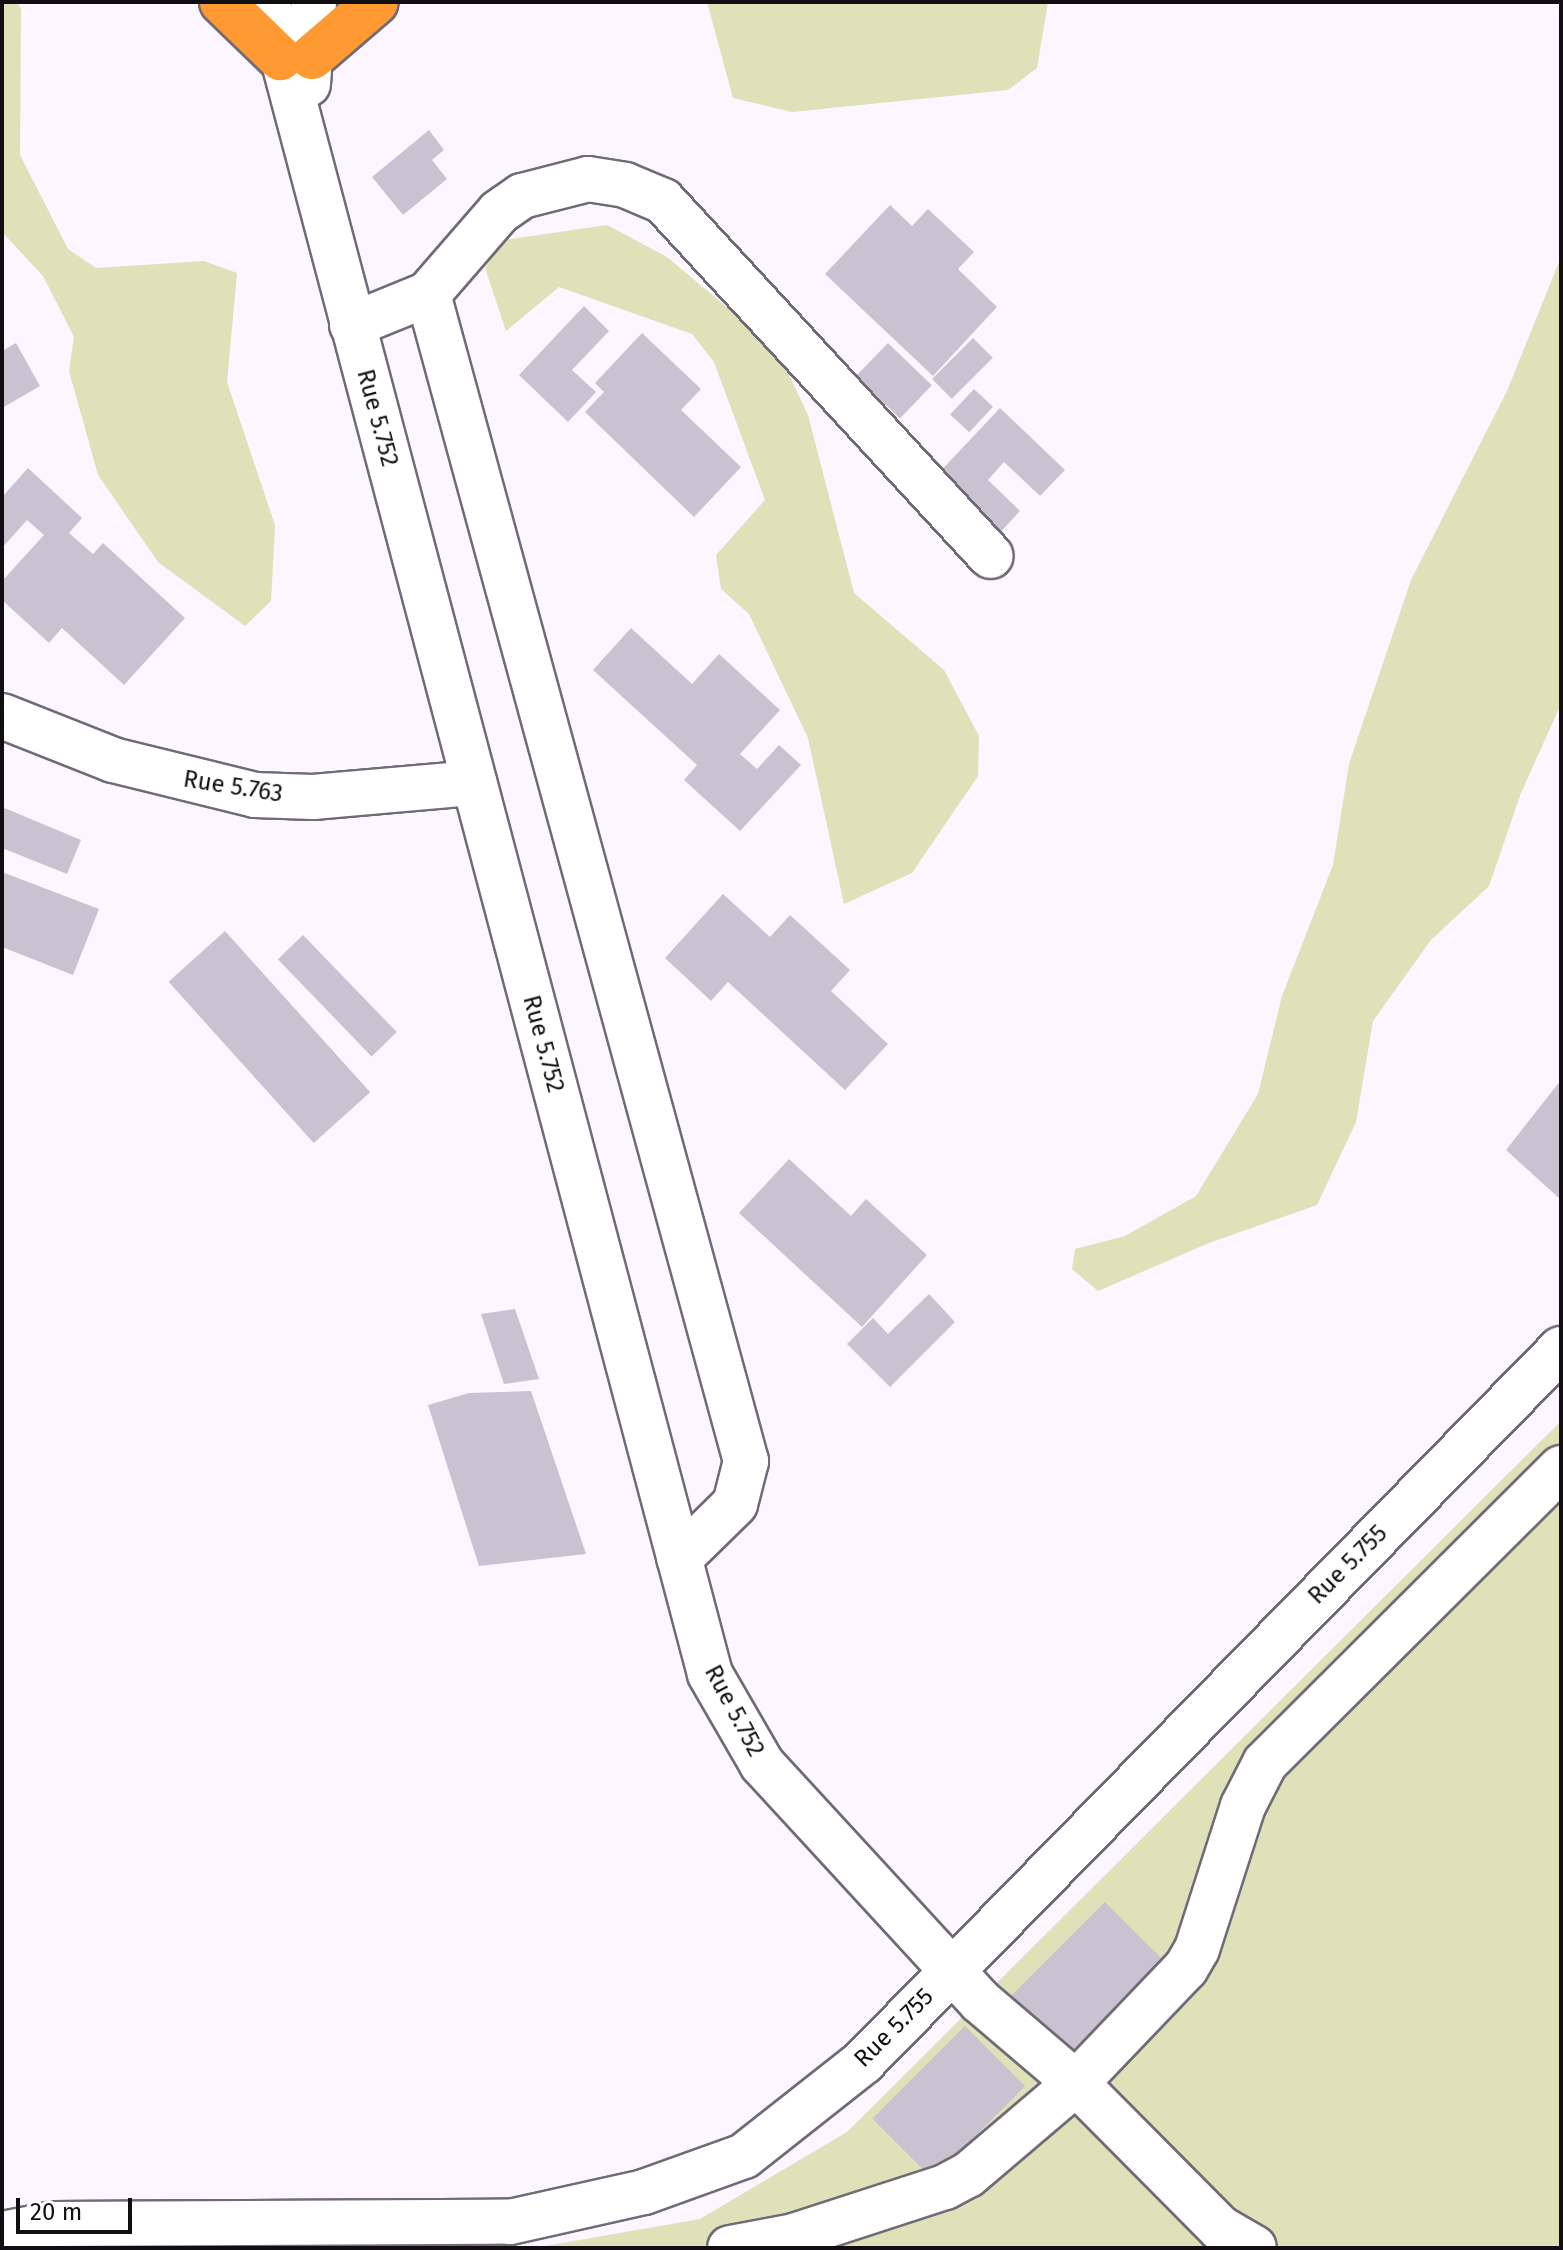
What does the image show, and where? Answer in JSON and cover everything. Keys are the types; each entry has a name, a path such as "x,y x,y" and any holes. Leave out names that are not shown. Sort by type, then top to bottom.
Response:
{"highway":[{"path":"222,2 296,57 376,2"}],"street":[{"path":"268,2 296,57"},
{"path":"296,57 314,2"},
{"name":"Rue 5.752","path":"296,57 300,134 710,1674 762,1764 953,1967 980,2001 1076,2083 1220,2228 1254,2248"},
{"path":"352,325 428,294 499,212 522,196 588,179 625,185 663,201 991,556"},
{"path":"428,294 746,1461 735,1504 679,1559"},
{"name":"Rue 5.763","path":"2,716 113,760 255,795 313,797 474,783"},
{"name":"Rue 5.755","path":"2,2234 53,2224 510,2222 602,2204 744,2156 863,2062 1561,1349"},
{"path":"730,2248 794,2236 945,2187 968,2175 1076,2083 1186,1968 1197,1949 1243,1806 1265,1763 1561,1468"}],"green space":[{"path":"2,2 17,2 21,9 20,155 68,249 96,268 204,261 237,273 227,382 275,525 271,601 245,626 158,562 98,475 69,371 74,337 43,276 2,232"},
{"path":"707,2 1048,2 1037,68 1008,90 792,112 733,98"},
{"path":"607,225 667,257 777,349 808,415 854,593 944,670 979,736 978,776 912,873 844,904 808,738 749,614 721,589 716,555 765,500 714,362 692,334 559,287 506,331 485,268 504,240"},
{"path":"1561,257 1561,704 1521,793 1489,886 1431,940 1373,1021 1356,1122 1317,1205 1209,1243 1098,1291 1072,1269 1075,1249 1125,1236 1196,1196 1258,1094 1282,996 1333,865 1349,764 1411,580 1507,391"},
{"path":"1561,1421 1561,2248 534,2248 700,2219 847,2132"}],"building":[{"path":"429,130 444,150 432,160 447,179 403,215 372,177"},
{"path":"890,205 912,226 928,209 974,252 958,269 997,307 933,376 825,274"},
{"path":"584,306 609,331 572,370 596,392 568,422 519,375"},
{"path":"642,333 701,389 681,410 741,467 694,517 585,412 604,392 595,383"},
{"path":"973,338 993,358 952,399 932,379"},
{"path":"16,343 40,386 2,408 2,351"},
{"path":"888,343 932,385 900,418 856,376"},
{"path":"974,389 993,407 969,432 950,415"},
{"path":"1000,408 1065,470 1040,496 1004,462 988,480 1020,511 996,537 934,478"},
{"path":"28,468 82,518 69,533 93,554 103,543 185,618 124,685 62,628 49,643 2,600 2,581 44,535 27,520 2,548 2,497"},
{"path":"631,628 692,684 719,654 780,710 740,754 757,769 779,745 801,765 740,831 684,780 697,765 593,670"},
{"path":"2,807 81,840 67,874 2,848"},
{"path":"2,872 99,909 73,975 2,947"},
{"path":"723,894 770,937 790,915 850,970 831,991 888,1044 845,1090 728,982 711,1001 665,958"},
{"path":"225,931 370,1092 314,1143 169,982"},
{"path":"303,935 397,1032 372,1056 278,959"},
{"path":"1561,1080 1561,1200 1506,1150"},
{"path":"789,1159 851,1216 866,1199 927,1255 862,1327 739,1213"},
{"path":"929,1294 955,1322 890,1387 847,1344 873,1318 888,1334"},
{"path":"515,1309 539,1379 504,1384 481,1314"},
{"path":"531,1391 586,1554 479,1566 428,1405 469,1393"},
{"path":"1105,1902 1165,1962 1072,2055 1012,1995"},
{"path":"965,2026 1025,2086 932,2179 872,2119"}]}
